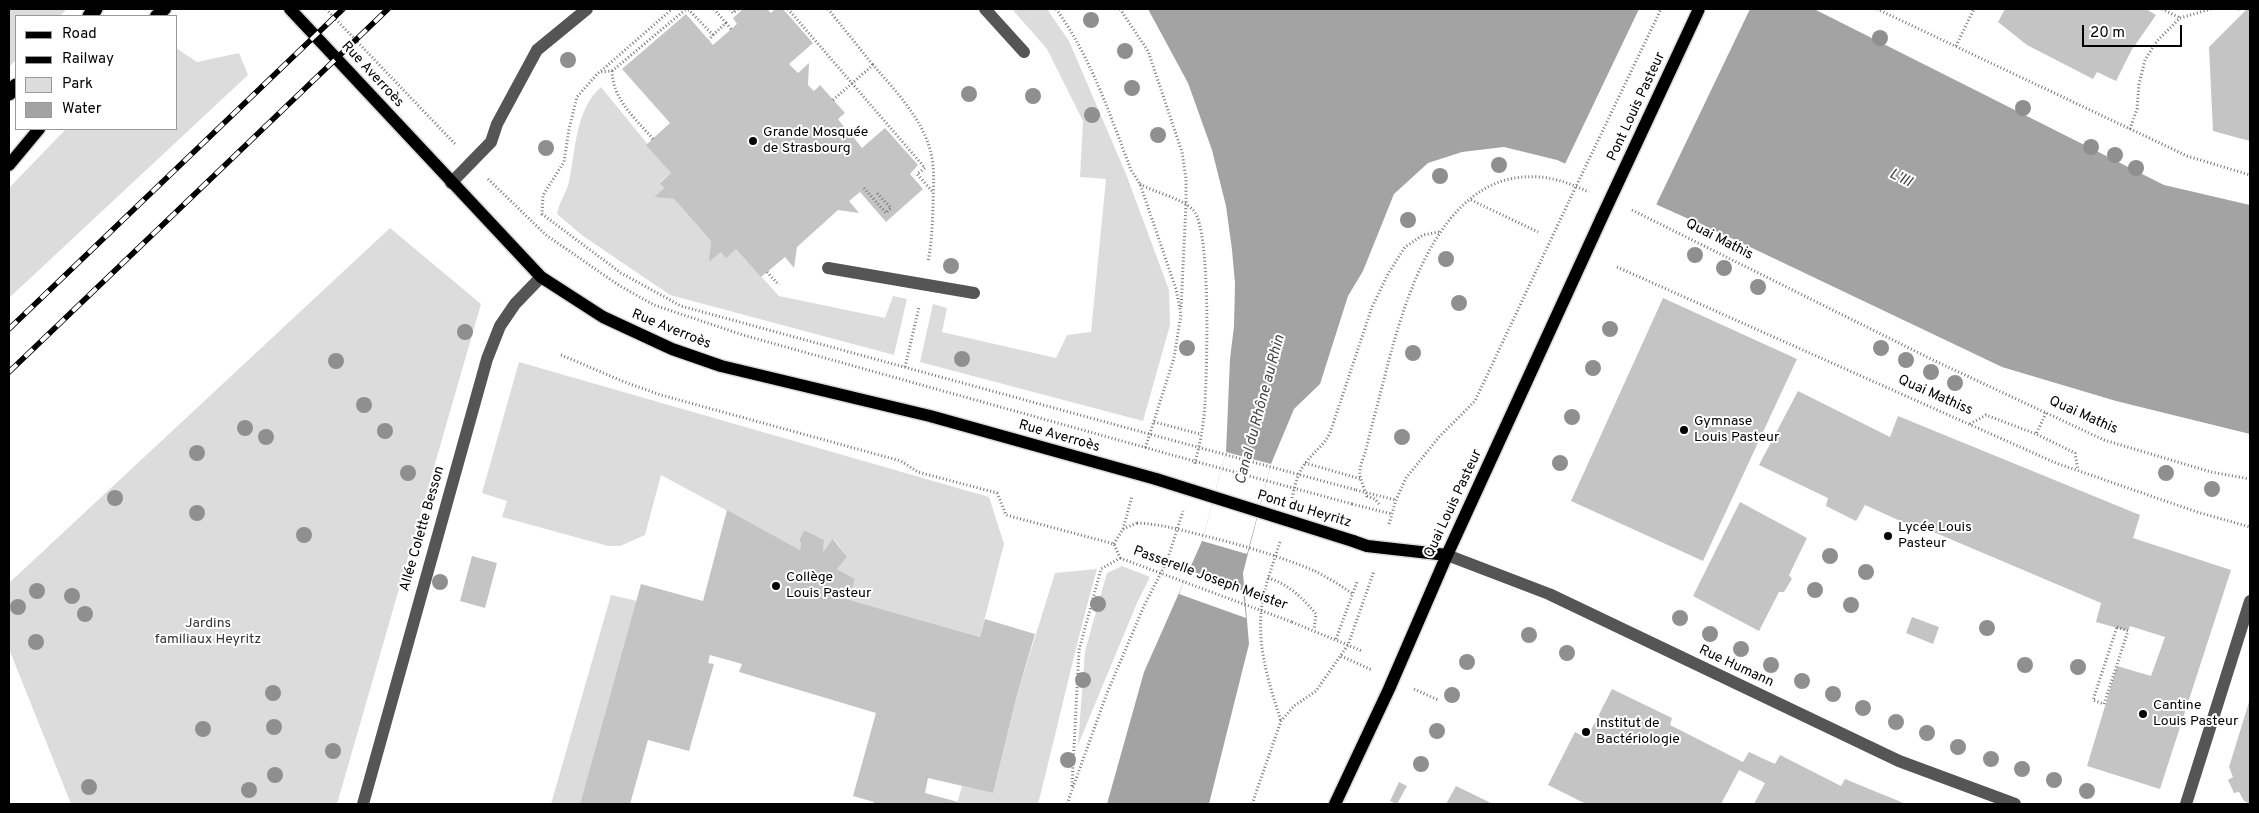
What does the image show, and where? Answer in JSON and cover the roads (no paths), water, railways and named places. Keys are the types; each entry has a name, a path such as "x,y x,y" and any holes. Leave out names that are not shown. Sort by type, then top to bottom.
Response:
{"main road":[{"name":"Rue Averroès","path":"290,9 541,277 603,317 672,349 721,366 930,416 1156,479"},
{"name":"Pont Louis Pasteur","path":"1602,217 1699,9"},
{"path":"9,165 38,130"},
{"name":"Quai Louis Pasteur","path":"1335,804 1389,689 1447,555 1602,217"},
{"name":"Pont du Heyritz","path":"1156,479 1367,546 1447,555"}],"street":[{"path":"451,183 491,142 497,124 537,50 587,9"},
{"path":"985,9 1024,52"},
{"path":"828,268 974,293"},
{"name":"Allée Colette Besson","path":"363,804 487,359 500,326 515,304 541,277"},
{"name":"Rue Humann","path":"1447,555 1548,594 1899,761 2014,804"},
{"path":"2186,804 2250,602"}],"water":[{"path":"1148,9 1814,9 2164,185 2250,205 2250,434 2116,401 2002,367 1729,237 1557,160 1504,147 1462,152 1428,163 1394,194 1363,271 1348,296 1320,384 1294,409 1271,464 1243,573 1249,644 1209,804 1107,804 1144,672 1202,541 1226,452 1230,359 1234,326 1235,283 1232,250 1226,206 1212,150 1188,83"}],"railway":[{"path":"9,329 343,9"},
{"path":"9,372 388,9"}],"place":[{"name":"Grande Mosquée de Strasbourg","path":"753,141"},
{"name":"Gymnase Louis Pasteur","path":"1684,430"},
{"name":"Lycée Louis Pasteur","path":"1888,536"},
{"name":"Collège Louis Pasteur","path":"776,586"},
{"name":"Cantine Louis Pasteur","path":"2143,714"},
{"name":"Institut de Bactériologie","path":"1586,732"}],"water label":[{"name":"L'Ill","path":"1900,179"},
{"name":"Canal du Rhône au Rhin","path":"1261,410"}],"park label":[{"name":"Jardins familiaux Heyritz","path":"208,632"}]}
